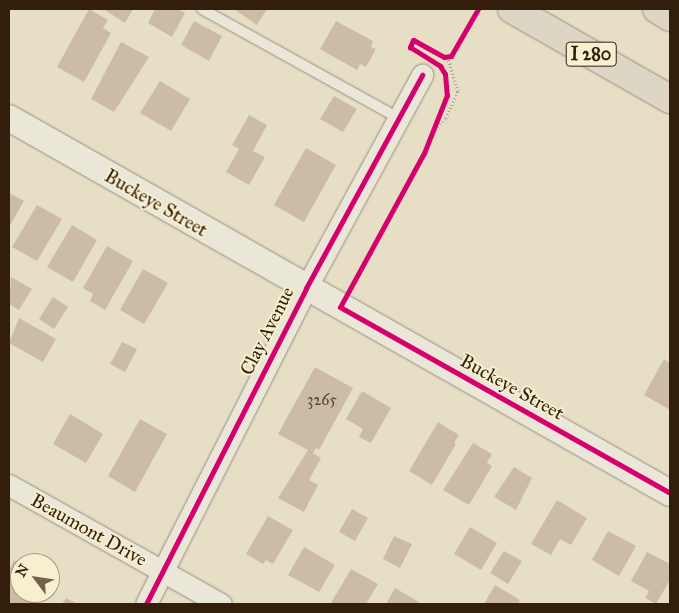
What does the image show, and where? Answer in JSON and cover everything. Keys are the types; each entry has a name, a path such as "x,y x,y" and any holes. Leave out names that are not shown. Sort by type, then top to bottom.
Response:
{"highway":[{"name":"I 280","path":"512,9 670,99"},
{"path":"657,9 670,16"}],"street":[{"name":"Clay Avenue","path":"146,604 306,288 422,75"},
{"name":"Buckeye Street","path":"9,118 670,494"},
{"name":"Beaumont Drive","path":"9,485 221,604"}],"lane":[{"path":"202,9 399,118"}],"path":[{"path":"435,130 446,118 458,91 449,57 478,9"}],"building":[{"path":"89,9 108,20 103,28 111,33 84,82 57,67"},
{"path":"103,9 133,9 125,23"},
{"path":"155,9 178,9 185,13 172,37 148,23"},
{"path":"234,9 267,9 257,25"},
{"path":"194,21 222,36 209,61 181,45"},
{"path":"336,21 373,41 371,47 376,49 366,67 360,64 357,70 320,49"},
{"path":"121,42 149,57 114,112 91,99"},
{"path":"160,81 190,99 171,131 140,113"},
{"path":"334,96 357,109 343,132 320,119"},
{"path":"249,115 267,125 253,151 265,157 249,185 226,172 239,149 232,145"},
{"path":"306,148 336,165 304,222 274,205"},
{"path":"9,193 24,201 9,227"},
{"path":"37,205 62,219 37,261 12,247"},
{"path":"72,225 97,240 73,282 47,267"},
{"path":"107,246 133,261 105,310 90,301 93,294 83,288"},
{"path":"143,269 168,283 144,324 120,310"},
{"path":"11,277 32,289 19,310 9,304"},
{"path":"53,297 68,307 54,329 39,319"},
{"path":"19,318 56,339 43,362 9,343"},
{"path":"122,342 137,349 125,372 110,364"},
{"path":"664,359 670,363 670,410 644,395"},
{"path":"315,367 353,388 319,450 316,448 313,453 321,458 309,480 318,485 304,512 278,498 308,450 278,434"},
{"path":"362,391 391,408 371,443 359,437 363,429 346,419"},
{"path":"70,414 103,434 86,463 53,444"},
{"path":"140,419 167,434 135,492 108,476"},
{"path":"438,422 459,435 454,443 456,444 432,485 409,471"},
{"path":"473,443 492,454 487,463 492,466 469,505 443,490"},
{"path":"514,467 532,478 516,510 494,497"},
{"path":"557,500 587,518 571,545 560,539 551,555 531,544"},
{"path":"352,509 368,518 355,541 339,532"},
{"path":"268,516 293,530 273,564 266,560 263,564 246,554"},
{"path":"470,527 497,543 481,570 454,554"},
{"path":"608,531 636,546 619,576 592,560"},
{"path":"394,536 412,544 400,568 383,559"},
{"path":"304,547 335,565 319,592 288,575"},
{"path":"504,551 522,561 508,584 490,573"},
{"path":"647,552 670,564 670,580 656,604 645,598 649,591 631,581"},
{"path":"10,568 10,603 29,604 9,603"},
{"path":"351,569 378,584 366,604 331,603"},
{"path":"495,585 520,600 518,604 484,604"},
{"path":"395,588 419,602 417,604 386,604"},
{"path":"66,598 77,604 62,604"}],"cycle path":[{"path":"478,9 451,56 444,57 413,40 410,47 440,66 445,74 447,95 424,153 340,307 670,493"},
{"path":"146,604 306,288 422,75"}]}
